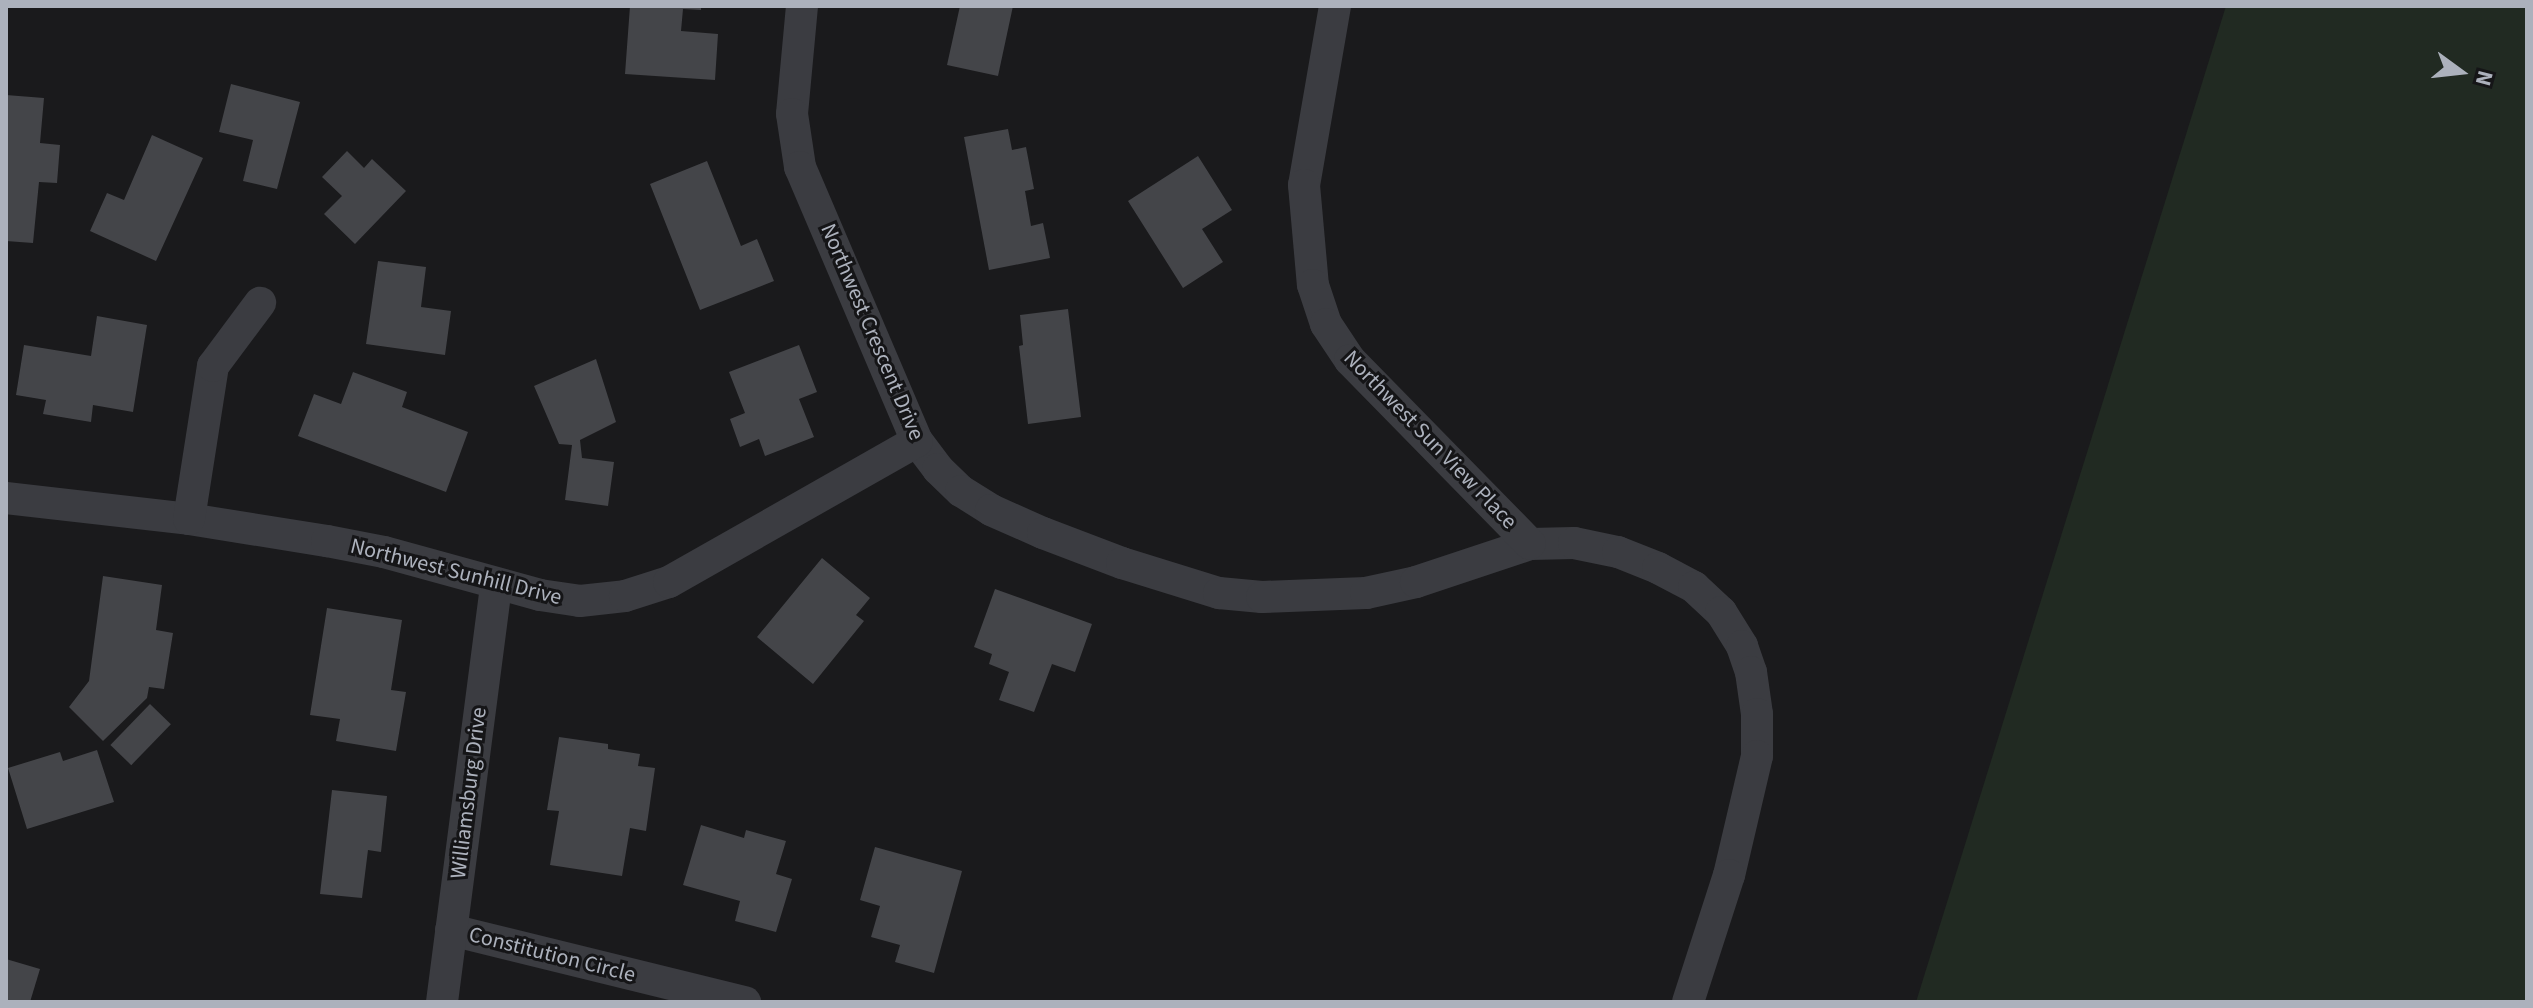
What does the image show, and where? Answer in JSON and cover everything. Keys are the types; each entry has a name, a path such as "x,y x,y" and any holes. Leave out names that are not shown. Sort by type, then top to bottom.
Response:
{"street":[{"name":"Northwest Crescent Drive","path":"802,6 792,114 800,167 917,441 953,484 991,510 1122,563 1219,593 1275,597 1366,593 1416,582 1530,544 1574,543 1618,552 1694,587 1721,612 1742,646 1751,672 1757,714 1757,756 1729,875 1688,1002"},
{"name":"Northwest Sun View Place","path":"1335,6 1323,61 1304,185 1313,285 1326,324 1350,360 1530,544"},
{"path":"189,519 213,366 260,303"},
{"name":"Northwest Sunhill Drive","path":"6,498 189,519 384,552 496,584 580,601 625,596 669,582 917,441"},
{"name":"Williamsburg Drive","path":"442,1002 496,584"},
{"name":"Constitution Circle","path":"451,930 745,1002"}],"shaded area":[{"path":"2226,6 2527,6 2527,1002 1916,1002"}],"building":[{"path":"630,6 701,6 701,10 683,9 681,31 718,34 715,80 625,74"},
{"path":"960,6 1013,6 998,76 947,65"},
{"path":"231,84 300,102 277,189 243,181 253,140 219,132"},
{"path":"6,95 44,98 40,143 60,145 57,183 39,182 33,243 6,241"},
{"path":"1008,129 1012,150 1026,147 1034,189 1025,191 1031,226 1043,223 1050,258 989,270 964,137"},
{"path":"152,135 203,158 156,261 90,231 107,193 124,200"},
{"path":"347,151 364,168 372,159 406,191 355,244 324,214 342,196 322,177"},
{"path":"1198,156 1232,210 1202,229 1223,262 1183,288 1128,201"},
{"path":"707,161 741,246 757,239 774,281 700,310 650,184"},
{"path":"378,261 426,267 421,307 451,311 445,355 366,344"},
{"path":"1068,309 1081,417 1028,424 1019,346 1023,345 1020,315"},
{"path":"97,316 147,325 133,412 93,405 91,422 43,414 46,400 16,395 24,345 91,356"},
{"path":"799,345 817,392 799,399 814,437 765,456 759,439 740,447 730,419 745,413 729,372"},
{"path":"596,359 616,422 580,440 582,458 614,462 608,506 565,500 572,445 559,444 534,386"},
{"path":"353,372 407,392 402,407 468,432 446,492 298,436 314,394 341,404"},
{"path":"822,558 870,598 856,615 864,621 813,684 757,637"},
{"path":"103,576 162,585 156,630 173,633 164,689 149,687 147,698 103,741 69,707 89,681"},
{"path":"995,589 1092,624 1075,672 1052,664 1034,712 999,700 1009,672 989,664 992,654 974,647"},
{"path":"327,608 402,620 391,690 406,692 396,751 336,741 340,719 310,715"},
{"path":"150,704 171,724 131,765 110,745"},
{"path":"559,737 608,744 608,749 640,754 638,766 655,768 646,831 630,828 622,876 550,865 559,811 547,810"},
{"path":"97,750 114,802 27,829 8,768 60,752 63,761"},
{"path":"332,790 387,796 381,852 368,850 362,898 320,894"},
{"path":"701,825 744,838 746,830 786,841 776,874 792,879 776,932 735,921 740,901 683,885"},
{"path":"875,847 962,871 934,973 895,962 900,945 871,937 880,906 860,900"},
{"path":"6,959 40,969 30,1002 6,1002"}]}
